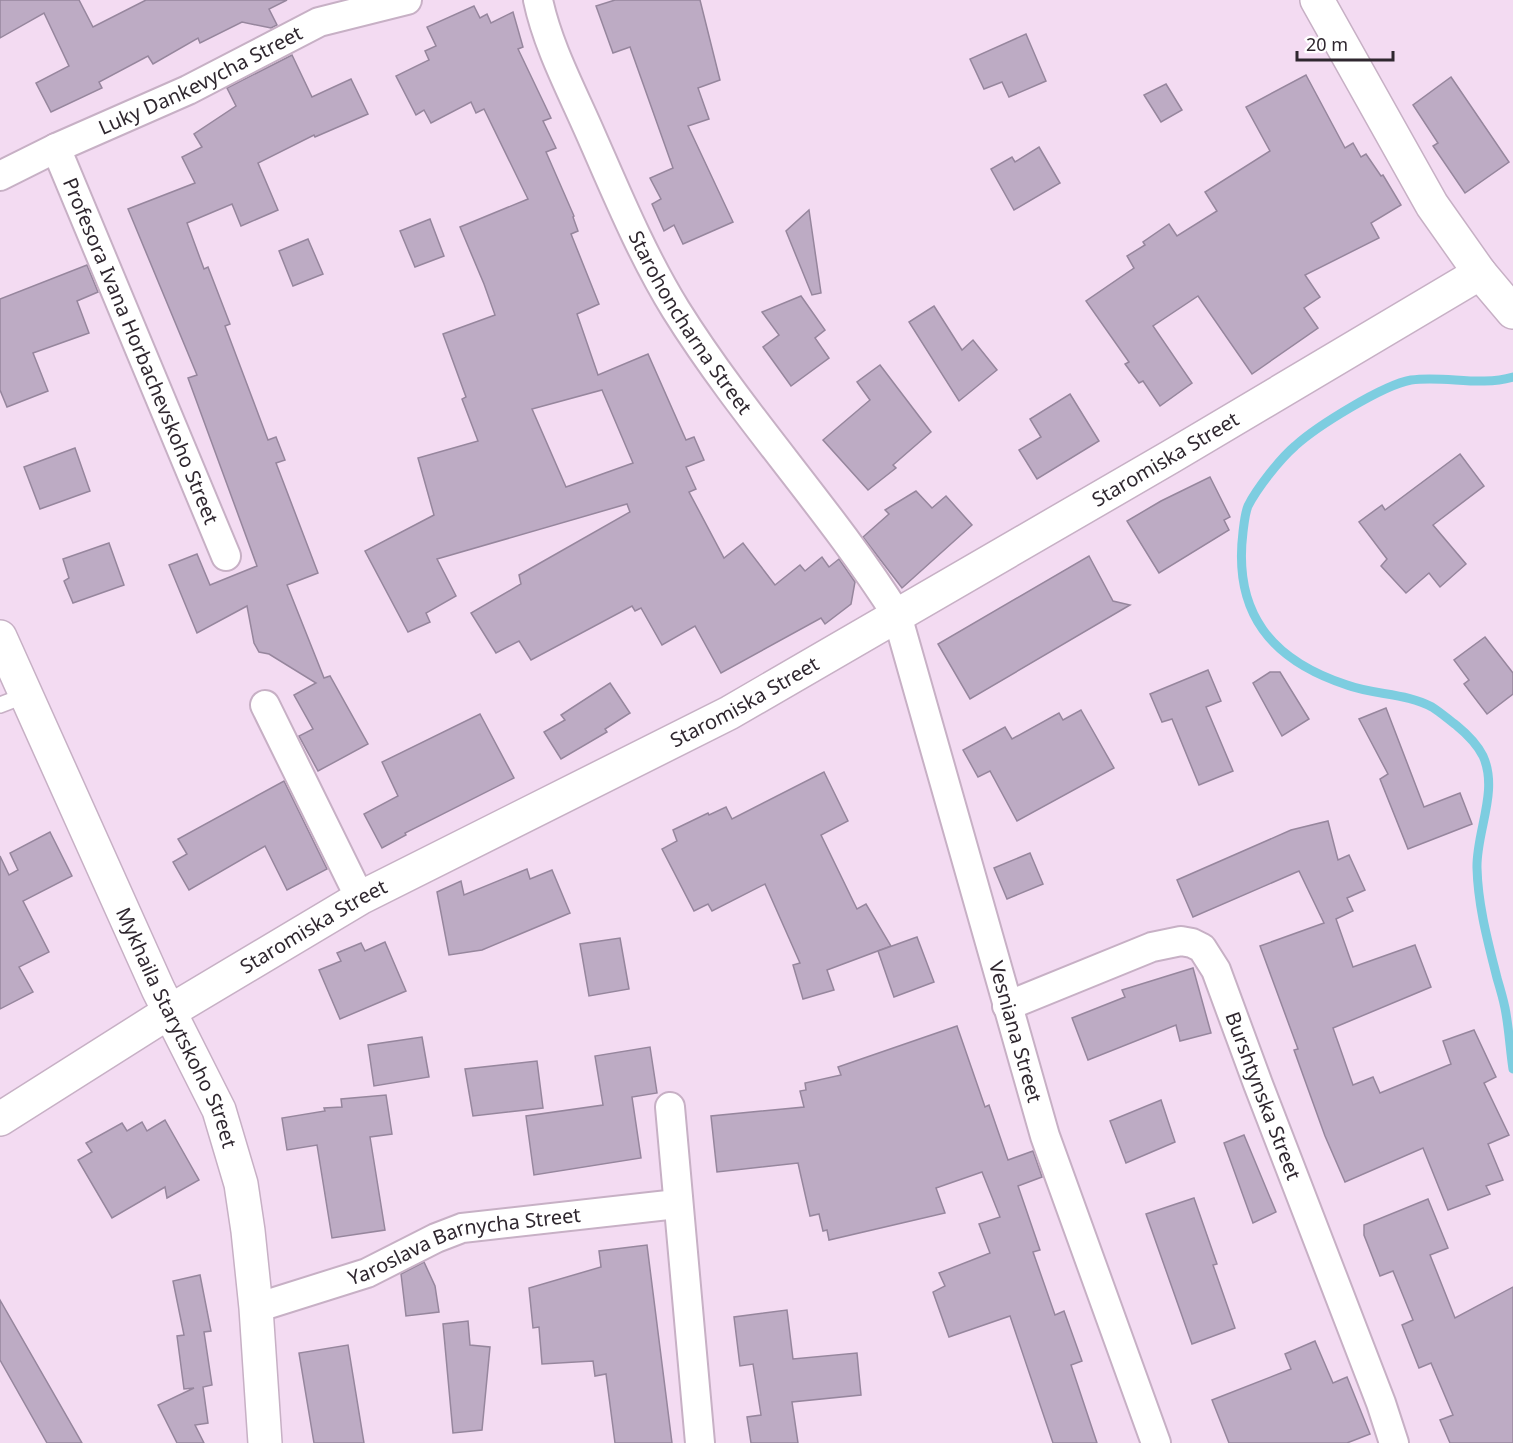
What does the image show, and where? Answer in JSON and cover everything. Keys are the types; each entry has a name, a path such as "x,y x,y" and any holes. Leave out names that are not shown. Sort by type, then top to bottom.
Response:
{"street":[{"name":"Luky Dankevycha Street","path":"0,176 56,148 188,90 319,22 407,0"},
{"name":"Starohoncharna Street","path":"538,0 554,51 589,130 640,244 676,309 758,428 870,572 897,615"},
{"path":"1317,0 1432,205 1480,273 1513,312"},
{"name":"Profesora Ivana Horbachevskoho Street","path":"56,148 226,556"},
{"name":"Staromiska Street","path":"0,1119 169,1012 360,898 729,713 1172,456 1480,273"},
{"name":"Vesniana Street","path":"897,615 1045,1136 1156,1443"},
{"name":"Mykhaila Starytskoho Street","path":"0,637 13,700 169,1012 207,1083 228,1137 244,1203 256,1308 265,1443"},
{"path":"265,705 360,898"},
{"name":"Burshtynska Street","path":"1007,1006 1152,947 1181,941 1202,948 1216,970 1381,1403 1394,1443"},
{"path":"670,1107 700,1443"},
{"name":"Yaroslava Barnycha Street","path":"256,1308 367,1273 436,1238 462,1228 677,1204"}],"building":[{"path":"0,0 79,0 93,27 146,0 287,0 269,9 277,25 271,28 242,22 200,43 198,38 153,64 148,56 99,82 102,88 51,112 36,83 69,66 44,13 0,38"},
{"path":"615,0 700,0 720,80 698,88 709,119 688,126 733,222 683,244 674,225 664,231 652,204 661,199 650,178 673,168 630,47 613,53 596,6"},
{"path":"474,6 480,18 487,14 491,23 513,12 523,47 518,49 551,118 543,121 556,148 546,152 574,216 578,231 571,234 599,304 577,314 598,375 648,354 686,440 694,437 704,460 686,467 696,489 689,492 724,558 743,543 775,585 800,565 805,571 822,557 829,567 839,559 855,582 851,604 825,624 821,618 721,673 695,626 662,645 641,608 635,611 632,606 531,660 519,641 496,653 471,613 521,584 519,575 630,512 627,504 437,559 456,596 426,613 430,622 408,632 365,551 434,515 418,458 478,441 462,399 466,397 443,334 495,315 460,227 528,199 484,109 476,113 471,102 431,123 424,110 416,115 396,76 429,60 425,51 436,46 427,27","holes":["602,390 633,463 566,487 532,409"]},
{"path":"1026,34 1046,81 1009,97 1002,82 984,89 970,59"},
{"path":"292,55 312,97 351,79 368,114 315,137 314,135 258,163 278,210 241,226 232,204 187,223 204,269 208,267 230,324 225,326 268,440 276,437 285,460 276,463 318,573 287,585 324,678 330,676 368,744 318,771 299,736 313,729 294,695 316,683 269,654 259,652 254,643 247,606 197,633 169,565 197,554 210,585 257,566 188,378 197,375 128,209 195,183 182,157 202,147 194,134 236,106 227,88"},
{"path":"1306,75 1345,148 1353,143 1361,157 1366,154 1381,176 1383,175 1401,205 1371,223 1379,238 1305,275 1320,297 1304,308 1318,328 1252,374 1198,296 1153,326 1192,383 1160,406 1143,381 1139,383 1125,364 1129,362 1086,301 1134,268 1127,256 1145,245 1143,242 1169,224 1177,236 1217,211 1205,192 1270,151 1246,107"},
{"path":"1451,77 1509,162 1465,193 1433,146 1438,143 1413,105"},
{"path":"1166,84 1182,110 1161,122 1144,95"},
{"path":"1039,147 1060,183 1014,210 991,169 1012,157 1015,162"},
{"path":"809,210 821,293 812,295 786,231"},
{"path":"430,219 444,256 415,267 400,231"},
{"path":"308,239 323,274 293,286 279,251"},
{"path":"87,265 98,292 77,301 89,333 33,353 48,391 7,407 0,390 0,299"},
{"path":"801,296 825,330 815,338 829,358 791,386 763,347 779,335 762,312"},
{"path":"934,306 962,350 973,340 997,370 959,401 909,322"},
{"path":"880,365 931,432 893,465 896,468 868,490 823,440 870,400 857,382"},
{"path":"1070,394 1099,441 1037,479 1019,450 1041,437 1030,419"},
{"path":"75,448 90,491 40,509 24,467"},
{"path":"1460,454 1484,486 1433,525 1466,564 1440,587 1429,573 1406,593 1381,566 1387,559 1359,522 1382,505 1385,510"},
{"path":"1210,477 1230,517 1224,520 1229,530 1159,573 1127,521"},
{"path":"916,491 932,508 946,496 972,525 902,588 863,537 889,514 885,510"},
{"path":"109,543 124,585 73,603 64,581 69,578 63,559"},
{"path":"1089,556 1113,601 1130,605 970,699 938,644"},
{"path":"1485,637 1513,673 1513,694 1487,714 1464,684 1469,680 1454,660"},
{"path":"1208,670 1221,701 1206,707 1233,771 1199,785 1172,719 1162,722 1150,694"},
{"path":"1270,672 1280,672 1309,719 1282,736 1253,683"},
{"path":"610,683 630,713 605,729 607,732 561,759 544,732 565,720 561,715"},
{"path":"1386,708 1424,807 1460,793 1472,824 1408,849 1380,779 1388,774 1359,719"},
{"path":"1081,710 1114,768 1017,821 990,771 978,777 963,750 1005,727 1012,739 1059,713 1063,720"},
{"path":"480,714 514,778 405,833 406,835 382,848 364,814 398,796 382,762"},
{"path":"824,772 848,821 821,835 857,909 866,904 891,946 827,970 834,990 803,999 793,965 800,963 765,884 712,911 708,904 694,911 662,849 677,841 673,830 708,813 709,815 726,807 732,819"},
{"path":"284,781 327,869 287,890 265,846 189,890 173,862 187,854 178,839"},
{"path":"1328,821 1338,860 1349,855 1365,890 1347,898 1353,911 1336,919 1353,967 1415,945 1431,987 1333,1028 1353,1085 1373,1077 1380,1093 1451,1064 1443,1041 1474,1030 1496,1077 1484,1083 1509,1135 1488,1144 1503,1180 1486,1186 1490,1194 1448,1210 1423,1148 1345,1182 1325,1136 1294,1050 1298,1049 1260,946 1324,923 1299,871 1193,917 1177,880 1291,830"},
{"path":"50,832 72,876 23,901 49,952 19,967 33,992 0,1009 0,856 9,875 18,870 10,853"},
{"path":"1030,853 1043,884 1007,899 994,868"},
{"path":"527,869 530,879 552,870 570,913 482,950 449,955 437,892 461,881 464,895"},
{"path":"917,937 934,982 894,997 878,951"},
{"path":"620,938 629,989 589,996 580,944"},
{"path":"385,942 406,991 340,1019 319,970 341,961 337,953 361,943 365,951"},
{"path":"1193,968 1211,1033 1180,1041 1176,1025 1088,1060 1072,1018 1125,997 1122,990"},
{"path":"957,1026 985,1107 989,1105 1008,1160 1033,1151 1042,1177 1018,1186 1040,1250 1033,1252 1055,1315 1064,1311 1082,1361 1071,1365 1097,1443 1053,1443 1010,1316 949,1337 933,1292 945,1286 939,1273 990,1253 979,1224 1000,1217 982,1172 936,1188 945,1213 829,1240 827,1230 823,1231 819,1214 810,1216 798,1163 717,1172 711,1116 804,1107 800,1091 806,1090 805,1083 841,1075 838,1067"},
{"path":"422,1037 429,1077 374,1086 368,1045"},
{"path":"650,1047 657,1093 632,1097 641,1158 534,1175 526,1116 603,1105 595,1056"},
{"path":"537,1061 543,1108 473,1116 465,1069"},
{"path":"386,1095 392,1134 370,1137 385,1230 332,1238 317,1145 287,1150 282,1118 325,1111 324,1108 342,1107 341,1099"},
{"path":"1161,1100 1175,1142 1126,1163 1110,1121"},
{"path":"165,1120 199,1180 167,1198 165,1187 112,1218 78,1160 92,1152 86,1143 122,1123 127,1131 142,1122 147,1131"},
{"path":"1244,1135 1276,1212 1253,1223 1224,1143"},
{"path":"1194,1198 1217,1264 1213,1265 1235,1328 1192,1344 1146,1214"},
{"path":"1428,1199 1448,1248 1430,1255 1455,1318 1513,1287 1513,1443 1450,1443 1440,1420 1453,1415 1431,1363 1419,1368 1402,1325 1413,1320 1393,1271 1380,1276 1364,1235 1364,1225"},
{"path":"647,1245 672,1443 615,1443 606,1374 595,1376 593,1361 542,1364 539,1327 533,1328 529,1288 601,1267 599,1251"},
{"path":"424,1262 435,1286 439,1312 406,1316 401,1274"},
{"path":"200,1275 211,1331 204,1332 212,1385 203,1387 208,1423 195,1425 204,1443 177,1443 158,1405 194,1388 184,1389 177,1336 184,1335 173,1281"},
{"path":"0,1300 82,1443 47,1443 0,1360"},
{"path":"787,1310 793,1359 857,1353 861,1395 792,1402 798,1443 751,1443 747,1417 761,1415 753,1364 740,1366 734,1317"},
{"path":"468,1321 470,1345 490,1347 482,1430 453,1433 443,1324"},
{"path":"1315,1341 1333,1383 1347,1377 1370,1434 1347,1443 1229,1443 1212,1400 1291,1369 1285,1354"},
{"path":"348,1345 364,1443 314,1443 299,1353"}],"waterway":[{"path":"1513,377 1488,381 1424,379 1399,383 1351,407 1318,428 1283,458 1252,499 1245,519 1241,561 1244,587 1251,609 1263,630 1278,647 1297,662 1320,675 1347,685 1412,699 1432,707 1464,732 1483,756 1489,783 1478,854 1479,896 1508,1023 1513,1069"}]}
